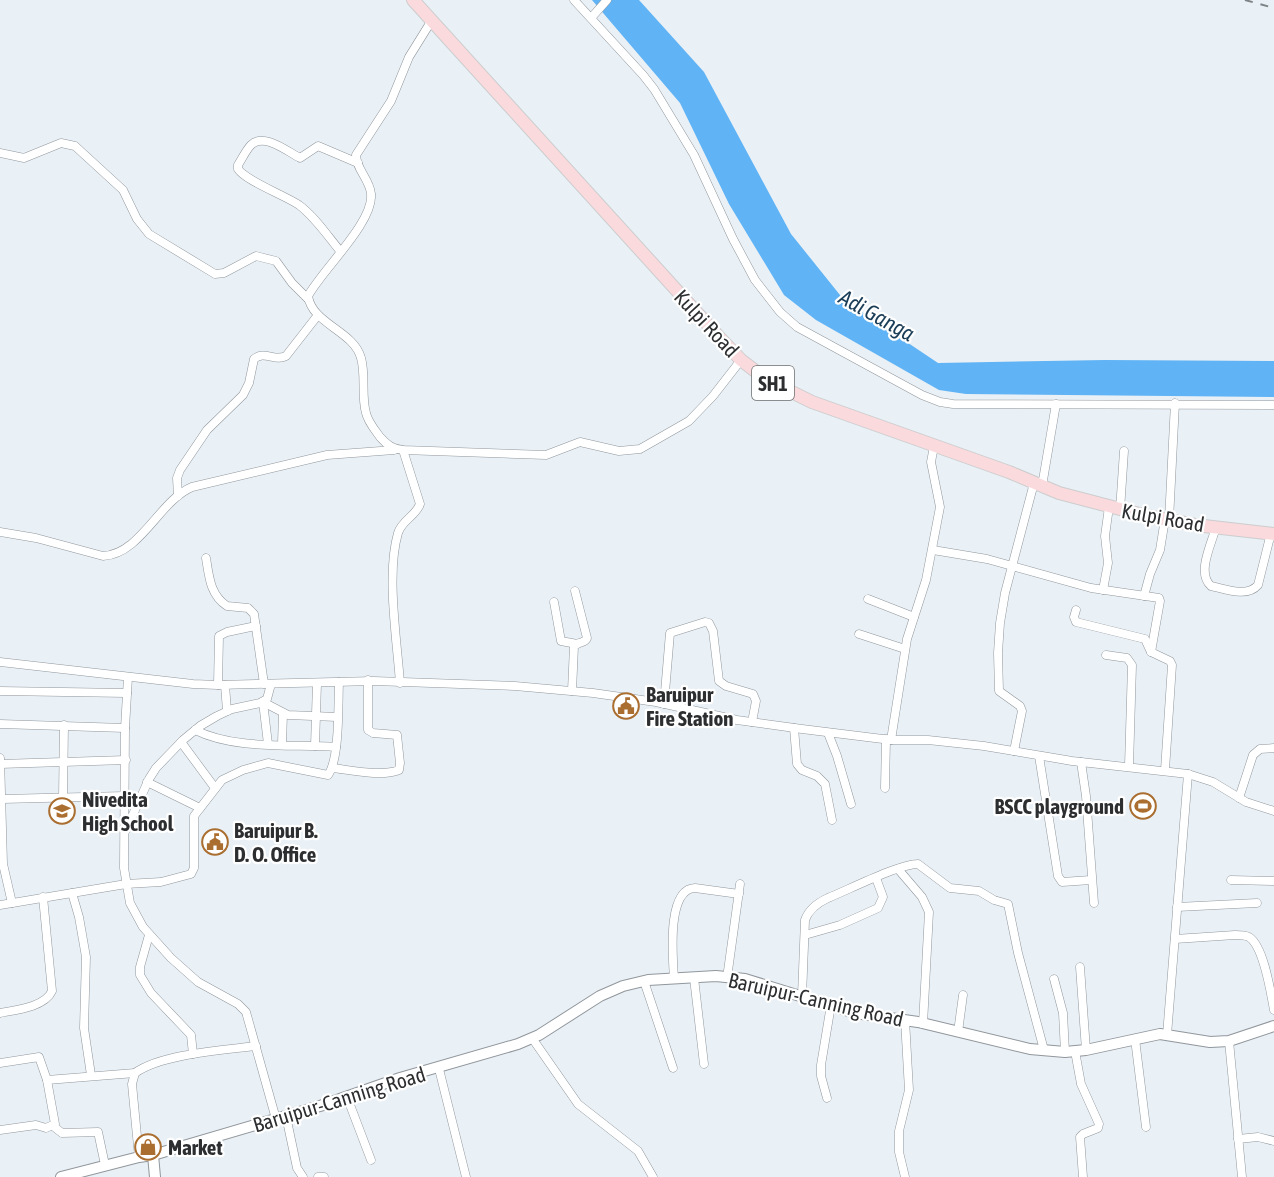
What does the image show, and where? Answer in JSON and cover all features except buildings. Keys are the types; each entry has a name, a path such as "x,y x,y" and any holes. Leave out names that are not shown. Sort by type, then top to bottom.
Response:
{"main road":[{"name":"Kulpi Road","path":"413,0 741,360 767,380 812,402 1038,484 1115,509 1167,520 1273,533"},
{"name":"Baruipur-Canning Road","path":"61,1177 84,1174 105,1166 153,1155 347,1097 400,1078 439,1069 518,1044 532,1038 600,996 623,986 644,981 694,978 745,980 855,1013 905,1020 1030,1049 1044,1050 1075,1051 1160,1034 1210,1042 1230,1041 1274,1026"},
{"path":"153,1155 155,1177"}],"street":[{"path":"574,0 643,75 665,107 694,155 755,280 787,320 914,392 940,402 953,404 1274,405"},
{"path":"591,18 607,0"},
{"path":"308,299 309,293 364,219 371,202 369,186 357,163 356,155 391,101 409,57 432,20"},
{"path":"340,251 306,211 285,196 243,175 238,165 252,144 260,141 272,143 300,158 321,146 357,163"},
{"path":"0,153 24,158 61,143 75,146 123,190 137,219 153,237 214,274 224,273 256,256 276,261 292,283 308,299 318,315 357,350 362,360 366,415 384,442 399,450 420,504 416,513 402,525 398,532 393,567 400,683"},
{"path":"178,496 177,478 180,470 207,430 243,395 249,383 254,359 262,354 278,358 286,356 318,315"},
{"path":"0,532 36,538 104,556 126,548 178,496 200,484 327,454 399,450 546,455 577,442 619,451 640,448 689,421 741,360"},
{"path":"1144,596 1148,578 1160,550 1167,520 1175,403"},
{"path":"1014,751 1022,711 1020,706 999,692 998,653 1002,613 1012,566 1038,484 1056,404"},
{"path":"885,788 888,739 905,649 923,592 940,507 932,462 934,446"},
{"path":"1103,590 1108,563 1105,536 1115,509 1124,451"},
{"path":"1216,527 1205,567 1205,579 1210,586 1243,592 1254,589 1258,585 1273,533"},
{"path":"933,550 987,559 1103,590 1160,600 1151,651"},
{"path":"206,558 212,589 216,596 226,606 251,609 254,614 267,684 268,696 264,702 268,744"},
{"path":"554,602 561,641 577,644 584,642 587,636 575,591"},
{"path":"868,599 914,617"},
{"path":"1076,610 1074,617 1076,622 1145,639 1151,651 1166,657 1172,665 1165,770"},
{"path":"664,704 670,633 705,622 709,623 713,631 719,681 726,686 753,694 756,701 752,722"},
{"path":"228,711 222,685 219,636 256,626"},
{"path":"859,634 905,649"},
{"path":"572,691 574,646 577,644"},
{"path":"1107,655 1127,658 1132,665 1129,766"},
{"path":"0,662 222,685 368,681 515,686 572,691 664,704 752,722 828,733 928,740 1081,762 1165,770 1213,782 1239,798 1274,812"},
{"path":"128,677 124,837 126,884 130,903 149,935 171,958 198,982 243,1008 297,1168 303,1177"},
{"path":"332,768 364,772 399,770 397,735 373,733 368,730 368,681"},
{"path":"0,905 126,884 155,883 191,874 194,868 194,816 225,778 264,763 328,775 332,768 336,747 339,682"},
{"path":"315,746 317,683"},
{"path":"0,691 127,693"},
{"path":"124,837 147,782 156,768 195,730 228,711 264,702 283,713 317,718 337,717"},
{"path":"282,744 283,713"},
{"path":"0,724 125,728"},
{"path":"63,798 64,725"},
{"path":"794,728 797,764 801,770 817,776 825,784 832,820"},
{"path":"195,730 214,738 241,742 336,747"},
{"path":"828,733 850,804"},
{"path":"181,742 215,788"},
{"path":"1239,798 1253,754 1260,749 1274,748"},
{"path":"1039,756 1058,876 1062,882 1068,883 1091,880"},
{"path":"0,758 3,864 12,903"},
{"path":"0,764 126,760"},
{"path":"1081,762 1086,796 1094,903"},
{"path":"1167,1035 1188,774"},
{"path":"147,782 200,808"},
{"path":"2,799 125,796"},
{"path":"802,996 806,917 815,905 898,869 918,864 950,888 979,891 994,900 1008,904 1018,953 1044,1050"},
{"path":"898,869 922,897 929,912 923,1024"},
{"path":"805,935 840,925 878,908 883,901 883,893 876,878"},
{"path":"1231,880 1274,881"},
{"path":"727,978 740,884"},
{"path":"674,979 675,916 683,892 695,888 739,894"},
{"path":"72,893 79,916 86,957 84,1028 91,1075"},
{"path":"0,1013 42,1002 50,996 52,991 43,897"},
{"path":"1177,907 1257,903"},
{"path":"149,935 140,975 151,993 191,1035 193,1054"},
{"path":"1175,939 1235,935 1244,935 1252,939 1260,953 1274,1010"},
{"path":"1075,1051 1080,967"},
{"path":"694,978 704,1064"},
{"path":"1054,979 1075,1051 1081,1084 1099,1124 1098,1128 1080,1137 1083,1177"},
{"path":"644,981 673,1068"},
{"path":"958,1032 963,995"},
{"path":"827,1098 821,1076 821,1065 831,1005"},
{"path":"904,1177 899,1152 899,1131 909,1090 905,1020"},
{"path":"532,1038 578,1104 638,1151 653,1177"},
{"path":"1136,1039 1146,1126"},
{"path":"1230,1041 1242,1177"},
{"path":"47,1080 135,1073 175,1058 256,1046"},
{"path":"0,1063 38,1056 47,1080 55,1124 53,1126"},
{"path":"439,1069 466,1177"},
{"path":"135,1073 132,1084 139,1157"},
{"path":"347,1097 371,1160"},
{"path":"0,1130 36,1125 46,1128 53,1126"},
{"path":"53,1126 62,1133 98,1132 105,1166"},
{"path":"1238,1139 1258,1137 1274,1141"},
{"path":"318,1177 324,1177"}],"water":[{"path":"592,0 639,0 704,72 791,234 844,300 938,363 1105,360 1274,361 1274,397 966,394 939,390 816,320 784,295 729,204 680,103"}],"railway":[{"path":"1245,0 1274,8"}],"place":[{"name":"Baruipur Fire Station","path":"626,706"},
{"name":"BSCC playground","path":"1143,806"},
{"name":"Nivedita High School","path":"62,811"},
{"name":"Baruipur B. D. O. Office","path":"215,842"},
{"name":"Market","path":"148,1147"}],"water label":[{"name":"Adi Ganga","path":"877,315"}]}
